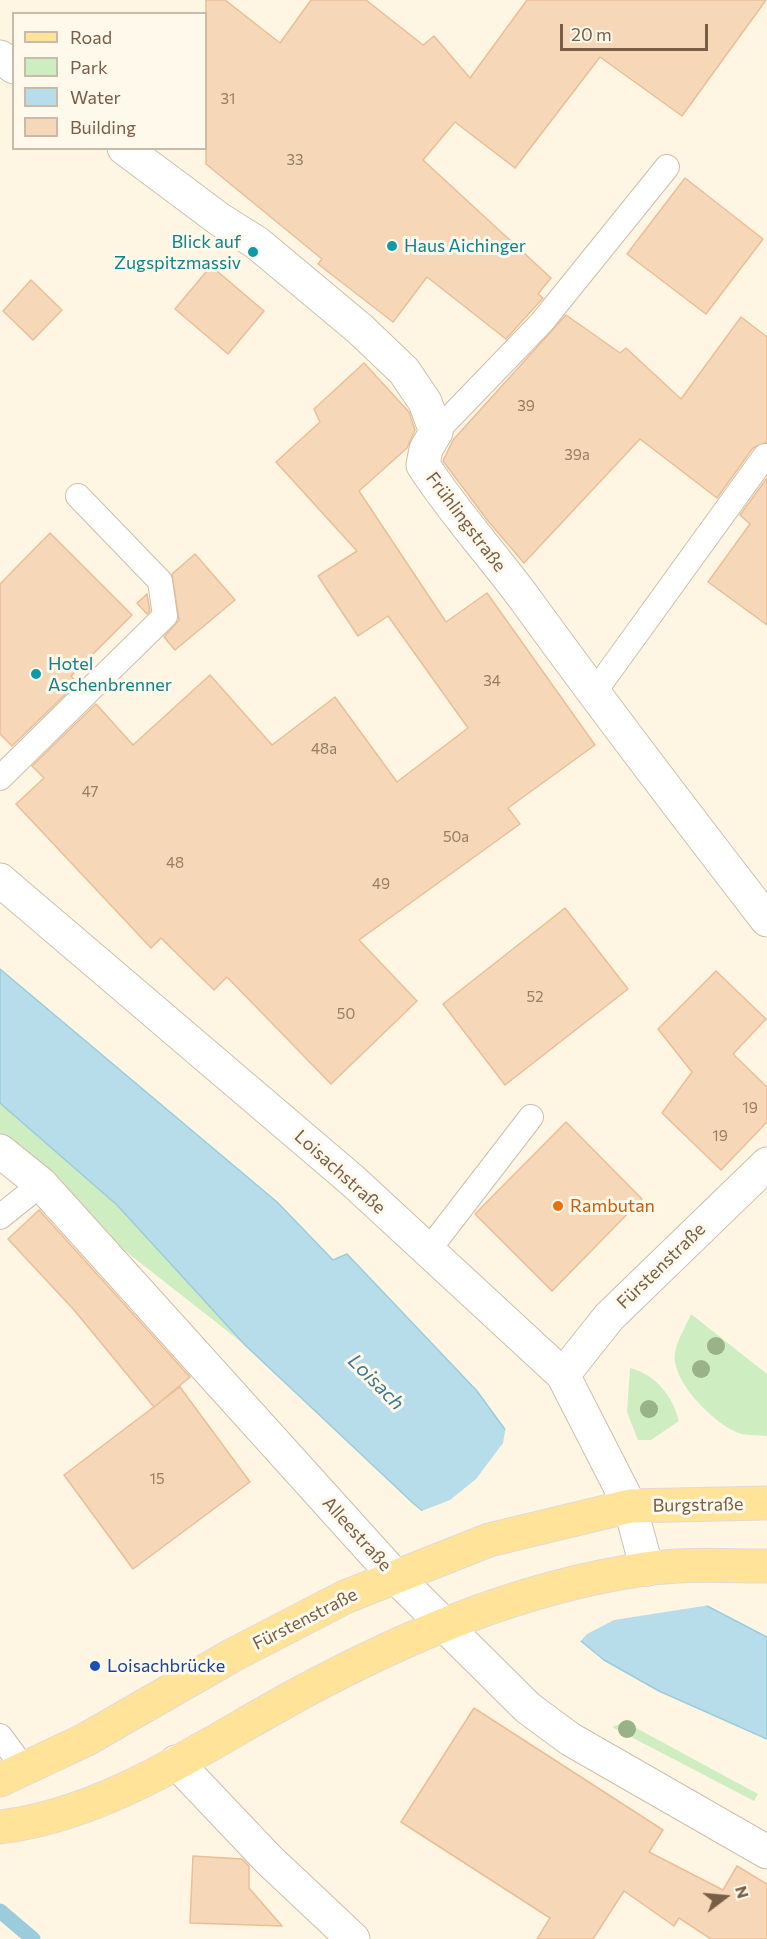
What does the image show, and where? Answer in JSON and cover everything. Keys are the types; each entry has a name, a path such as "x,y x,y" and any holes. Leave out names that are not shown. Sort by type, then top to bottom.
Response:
{"main road":[{"name":"Burgstraße","path":"630,1506 767,1503"},
{"name":"Fürstenstraße","path":"12,1775 85,1740 233,1655 345,1597 394,1575 489,1540 630,1506"},
{"path":"0,1827 27,1823 90,1805 361,1662 444,1624 510,1600 577,1581 646,1569 767,1566"}],"street":[{"path":"127,150 219,219 257,243 360,329 404,371 425,402 436,432"},
{"name":"Frühlingstraße","path":"436,432 426,449 423,465 444,498 524,597 592,694 767,920"},
{"name":"Loisachstraße","path":"0,880 353,1181 427,1252 563,1375 630,1506 646,1569"},
{"name":"Alleestraße","path":"0,1151 41,1184 394,1575 528,1708 570,1739 767,1852"},
{"name":"Fürstenstraße","path":"563,1375 609,1317 767,1164"},
{"path":"176,1761 269,1860 353,1939"}],"lane":[{"path":"436,432 542,322 667,167"},
{"path":"592,694 765,456 767,458"},
{"path":"0,778 165,616 160,581 78,496"},
{"path":"427,1252 531,1117"},
{"path":"0,1217 41,1184"},
{"path":"0,1736 12,1775"}],"green space":[{"path":"0,1103 117,1205 245,1345 129,1254 37,1168 0,1138"},
{"path":"691,1314 767,1374 767,1436 742,1434 729,1428 707,1411 687,1388 675,1364 675,1353"},
{"path":"630,1368 648,1376 662,1387 679,1421 651,1440 638,1440 627,1412"},
{"path":"625,1722 758,1794 754,1801 612,1727"}],"water":[{"name":"Loisach","path":"0,969 277,1202 333,1260 347,1254 477,1391 554,1497 613,1557 767,1637 767,1739 659,1691 604,1660 414,1504 245,1345 117,1205 0,1103"}],"pier":[{"path":"506,1426 556,1495 615,1554 710,1605 614,1620 587,1634 578,1644 419,1512 450,1500 476,1479 503,1443"}],"building":[{"path":"206,0 225,0 280,43 311,0 366,0 423,45 434,36 470,78 527,0 766,0 682,116 600,57 515,168 455,122 423,160 551,278 538,294 543,298 506,339 427,277 393,322 318,264 322,259 206,164"},
{"path":"685,178 763,239 706,314 627,254"},
{"path":"211,266 264,311 228,354 175,309"},
{"path":"31,280 62,310 33,340 3,311"},
{"path":"566,315 620,353 626,348 681,399 741,317 767,337 767,442 753,448 717,498 640,439 524,563 488,521 443,461 453,440"},
{"path":"364,363 409,412 415,430 407,448 359,491 446,622 487,593 595,745 508,808 520,824 359,940 417,1001 331,1084 227,977 214,990 161,938 151,948 16,804 44,778 32,766 96,704 133,745 210,675 272,745 335,697 397,782 468,728 388,616 358,636 318,576 357,551 276,462 320,422 314,409"},
{"path":"767,478 767,625 708,582 750,524 740,515"},
{"name":"Hotel Aschenbrenner","path":"50,533 132,615 71,676 77,683 12,746 0,734 0,584"},
{"path":"195,554 235,600 175,650 164,637 179,620 172,574"},
{"path":"147,594 150,611 147,614 137,603"},
{"path":"565,908 628,989 505,1085 443,1004"},
{"path":"716,971 766,1019 733,1054 767,1087 767,1122 721,1170 662,1113 692,1072 658,1029"},
{"name":"Rambutan","path":"566,1122 642,1199 552,1291 475,1214"},
{"path":"39,1210 190,1377 154,1407 74,1310 8,1239"},
{"path":"180,1387 250,1482 133,1569 64,1475"},
{"path":"474,1708 663,1830 649,1852 723,1890 737,1866 767,1884 767,1939 711,1939 679,1918 674,1926 624,1891 593,1939 537,1939 550,1918 401,1822"},
{"path":"193,1856 242,1859 249,1866 249,1888 282,1926 190,1923"}],"waterway":[{"path":"0,1911 33,1939"}],"place":[{"name":"Haus Aichinger","path":"392,246"},
{"name":"Blick auf Zugspitzmassiv","path":"253,252"},
{"name":"Hotel Aschenbrenner","path":"36,674"},
{"name":"Rambutan","path":"558,1206"},
{"name":"Loisachbrücke","path":"95,1666"}]}
